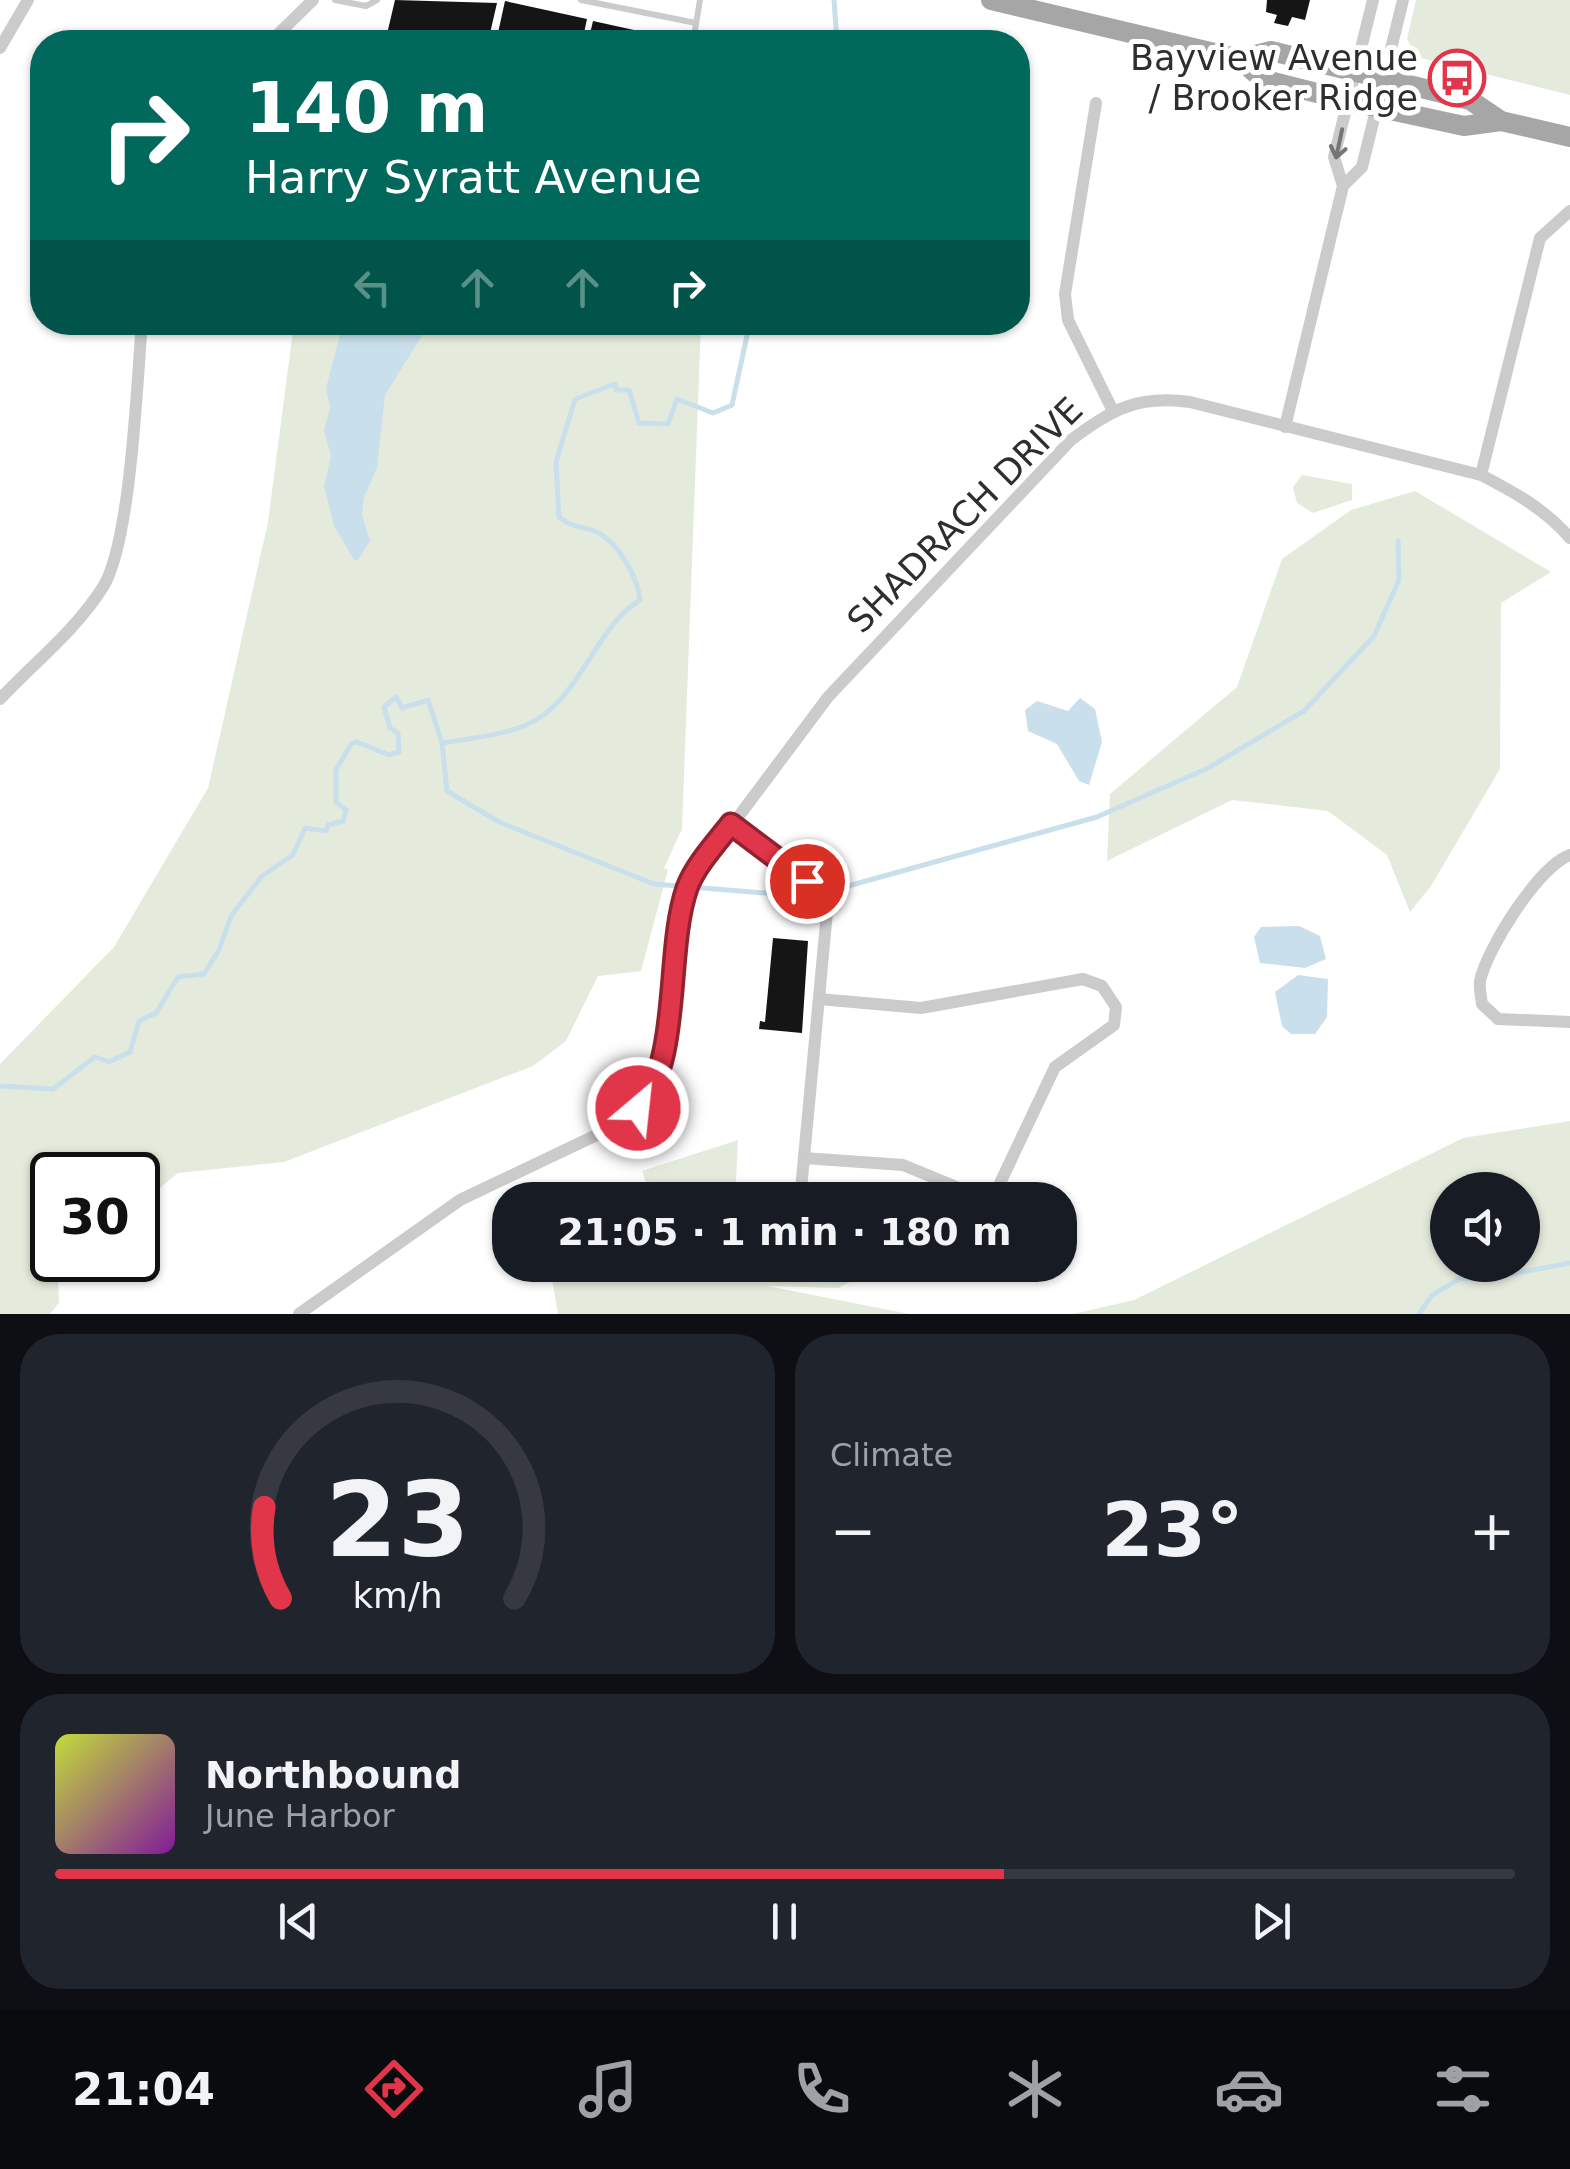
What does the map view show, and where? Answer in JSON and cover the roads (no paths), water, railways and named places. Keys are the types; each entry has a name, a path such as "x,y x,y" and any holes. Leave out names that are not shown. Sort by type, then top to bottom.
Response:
{"main road":[{"path":"991,0 1240,59 1271,52 1356,72 1470,100 1501,120 1570,137"},
{"path":"1240,59 1262,79 1376,107 1464,126 1501,120"}],"street":[{"path":"0,48 28,0"},
{"path":"282,30 313,0"},
{"path":"1285,427 1343,186 1334,157 1373,0"},
{"path":"1343,186 1362,167 1403,0"},
{"path":"1096,103 1065,294 1068,320 1112,409"},
{"path":"1481,475 1540,238 1570,211"},
{"path":"1,695 78,624 106,582 123,511 141,335"},
{"name":"SHADRACH DRIVE","path":"299,1314 460,1200 624,1122 652,1093 662,1058 674,936 688,884 828,697 1072,440 1112,409 1160,398 1481,475 1555,520 1570,538"},
{"path":"731,824 807,881 827,912 802,1182"},
{"path":"1570,854 1539,876 1520,902 1480,981 1482,1004 1498,1019 1570,1022"},
{"path":"819,999 922,1008 1083,979 1102,986 1116,1007 1114,1025 1055,1067 999,1182"},
{"path":"804,1158 903,1165 945,1182"}],"lane":[{"path":"335,0 366,6 377,0"},
{"path":"581,0 696,23"},
{"path":"695,30 700,0"}],"water":[{"path":"340,335 422,335 385,395 377,468 364,497 362,515 370,541 358,560 354,560 334,526 324,486 331,456 324,430 330,408 326,388"},
{"path":"1080,698 1095,709 1102,742 1089,785 1079,781 1057,744 1028,731 1025,710 1037,701 1068,711"},
{"path":"1299,926 1320,936 1326,959 1305,968 1260,963 1254,937 1261,927"},
{"path":"1298,975 1328,979 1327,1017 1315,1034 1291,1034 1282,1026 1275,992"}],"waterway":[{"path":"834,0 836,30"},
{"path":"442,743 506,732 544,714 560,700 610,629 640,600 631,571 612,544 597,532 559,517 556,462 575,399 615,384 616,390 629,390 639,423 668,424 677,399 713,413 732,405 747,335"},
{"path":"0,1086 53,1089 95,1057 109,1062 130,1052 139,1021 156,1013 178,977 204,974 219,950 231,916 262,876 293,855 305,828 326,831 328,825 343,821 346,810 336,802 336,770 351,744 357,742 389,755 399,752 398,733 390,728 384,707 396,697 402,708 428,700 442,743 447,791 499,822 654,884 765,893 848,886 1097,817 1208,768 1304,711 1374,636 1399,580 1398,541"},
{"path":"1419,1314 1432,1295 1461,1278 1485,1279 1570,1263"}],"place":[{"name":"Bayview Avenue / Brooker Ridge","path":"1457,78"}]}
